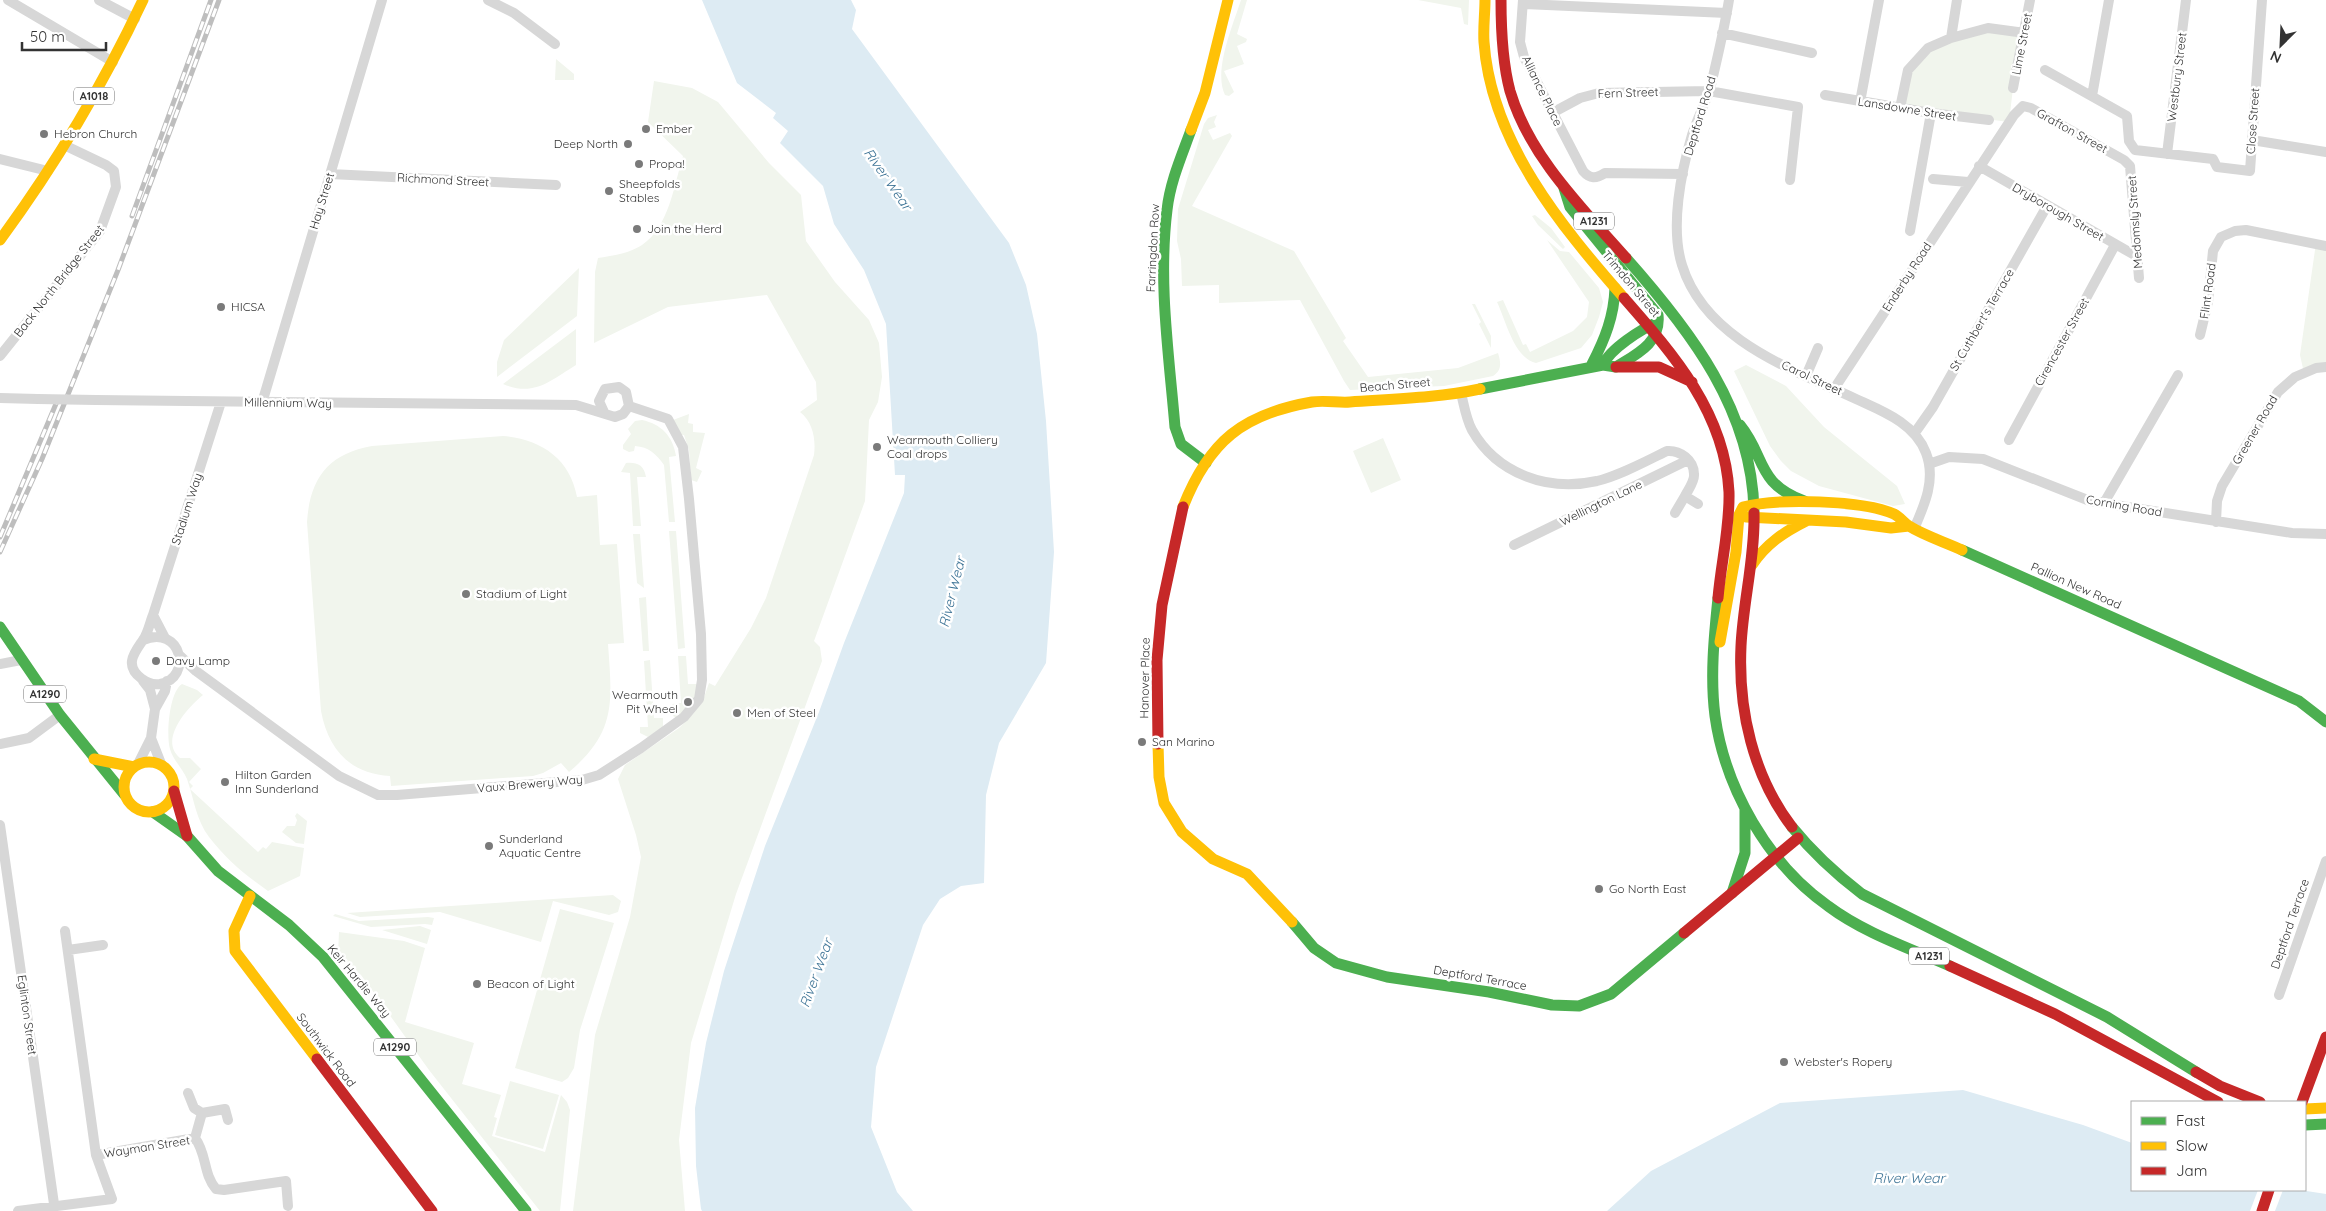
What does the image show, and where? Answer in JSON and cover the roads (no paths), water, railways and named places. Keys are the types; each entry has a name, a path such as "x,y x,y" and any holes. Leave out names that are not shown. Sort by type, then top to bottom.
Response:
{"main road":[{"name":"A1018","path":"0,240 64,145 113,62 143,0"},
{"name":"Farringdon Row","path":"1206,463 1182,444 1175,427 1164,286 1167,209 1177,169 1205,93 1228,0"},
{"name":"Trimdon Street","path":"1485,0 1483,25 1488,70 1500,113 1510,137 1524,164 1551,207 1615,288 1657,336 1692,382 1712,420 1720,446 1728,481 1728,503"},
{"name":"Trimdon Street","path":"1501,0 1503,54 1510,91 1535,148 1564,187 1684,329 1706,360 1737,422"},
{"path":"1564,187 1570,207 1653,309 1659,322 1657,336 1616,367"},
{"path":"1589,369 1610,329 1615,305 1615,288"},
{"path":"1603,365 1607,356 1648,326 1659,322 1684,329"},
{"name":"Beach Street","path":"1206,463 1233,432 1249,421 1290,406 1314,402 1348,402 1461,393 1603,365 1659,368 1692,382"},
{"name":"Pallion New Road","path":"1737,422 1750,435 1761,466 1771,480 1784,491 1807,502"},
{"name":"A1231","path":"1737,422 1749,462 1754,504 1751,568 1741,647 1743,716 1750,746 1763,780 1780,813 1798,838 1830,871 1862,894 2072,998 2131,1031 2220,1086 2258,1101"},
{"name":"Hanover Place","path":"1206,463 1191,487 1183,507 1162,605 1157,660 1159,777 1164,803 1182,832 1213,859 1234,869"},
{"name":"Pallion New Road","path":"1754,504 1807,502 1852,504 1896,515 1912,527 2299,702 2326,722"},
{"path":"1728,503 1732,510 1739,515 1754,519 1777,518 1846,522 1891,528 1912,527"},
{"name":"A1231","path":"1728,503 1716,612 1713,680 1717,733 1729,772 1744,806 1775,856 1804,888 1848,920 2032,1002 2097,1035 2216,1101"},
{"path":"1713,680 1734,561 1739,515 1743,507 1754,504"},
{"path":"1751,568 1761,552 1773,539 1806,521"},
{"name":"A1290","path":"0,627 60,716 124,794"},
{"path":"94,759 116,765 136,766 150,762 162,766 171,776 174,791 167,805 153,812 146,812 133,807 124,794 125,779 136,766"},
{"name":"A1290","path":"174,791 187,836"},
{"path":"1729,897 1745,853 1746,818 1744,806"},
{"name":"A1290","path":"153,812 187,836"},
{"name":"Keir Hardie Way","path":"187,836 218,872 289,925 323,957 526,1211"},
{"name":"Deptford Terrace","path":"1234,869 1247,874 1271,898 1314,948 1336,963 1387,976 1489,992 1552,1005 1579,1006 1611,994 1798,838"},
{"name":"Southwick Road","path":"250,896 234,931 235,951 432,1211"},
{"path":"2302,1101 2326,1037"},
{"path":"2306,1108 2326,1108"},
{"path":"2306,1125 2326,1124"},
{"path":"2262,1211 2269,1191"}],"street":[{"path":"8,0 113,62"},
{"path":"98,0 134,19"},
{"name":"Hay Street","path":"262,402 382,0"},
{"path":"488,0 514,13 555,44"},
{"name":"Deptford Road","path":"1693,289 1682,266 1677,244 1683,174 1693,133 1709,91 1729,0"},
{"path":"1860,102 1879,0"},
{"path":"1951,38 1957,0"},
{"name":"Lime Street","path":"2013,88 2030,0"},
{"path":"2092,96 2109,0"},
{"name":"Westbury Street","path":"2168,154 2186,0"},
{"name":"Close Street","path":"2045,70 2127,116 2129,142 2135,150 2213,159 2217,167 2250,171 2262,0"},
{"path":"1524,2 1727,13"},
{"name":"Alliance Place","path":"1524,2 1520,42 1524,57 1587,176 1592,178 1605,174 1683,174"},
{"path":"1900,108 1908,70 1928,48 1951,38 1988,28 2025,32"},
{"path":"1722,34 1812,54"},
{"name":"Fern Street","path":"1552,113 1580,98 1599,92 1709,91 1798,107 1790,180"},
{"name":"Lansdowne Street","path":"1825,95 1931,113 1990,120"},
{"name":"Grafton Street","path":"1979,166 2014,115 2023,106 2031,108 2124,160 2130,166"},
{"path":"1910,231 1931,113"},
{"path":"2252,140 2326,152"},
{"name":"Back North Bridge Street","path":"0,356 100,231 116,187 114,171 106,165 64,145"},
{"path":"0,159 48,171"},
{"name":"Enderby Road","path":"1834,389 1979,166"},
{"name":"Dryborough Street","path":"1979,166 2138,257"},
{"name":"Medomsly Street","path":"2130,166 2139,278"},
{"name":"Richmond Street","path":"330,174 556,185"},
{"path":"1933,178 1968,182"},
{"name":"St Cuthbert's Terrace","path":"1914,434 1933,407 2047,206"},
{"name":"Flint Road","path":"2200,335 2208,302 2213,250 2221,237 2235,231 2246,230 2326,246"},
{"name":"Cirencester Street","path":"2009,440 2115,245"},
{"name":"Carol Street","path":"1693,289 1712,316 1726,330 1767,357 1893,417 1914,434 1926,453 1929,464"},
{"path":"1806,376 1818,348"},
{"name":"Greener Road","path":"2216,522 2217,501 2222,486 2278,392 2295,377 2316,368 2326,367"},
{"path":"2104,503 2178,375"},
{"path":"619,387 626,392 629,406 619,416 611,416 604,412 599,405 600,397 605,389 619,387"},
{"path":"1461,393 1471,428 1478,439 1510,469 1532,480 1564,485 1596,481 1614,476 1667,451 1683,454 1688,460 1694,475 1675,513"},
{"name":"Millennium Way","path":"576,405 600,397"},
{"name":"Millennium Way","path":"0,398 576,405 604,412"},
{"name":"Stadium Way","path":"155,709 150,690 138,676 132,662 135,650 143,640 153,615 221,402"},
{"name":"Vaux Brewery Way","path":"179,655 196,671 339,776 378,795 397,796 562,781 600,775 684,716 699,699 702,680 701,634 683,447 668,419 629,406"},
{"name":"Corning Road","path":"1929,464 1949,457 1982,459 2090,501 2292,533 2326,534"},
{"name":"Wellington Lane","path":"1514,545 1688,460"},
{"path":"1912,527 1928,494 1931,478 1929,464"},
{"path":"1685,496 1698,504"},
{"path":"153,615 165,638"},
{"path":"143,640 158,636 172,642 179,655 178,670 196,671"},
{"path":"0,664 21,660"},
{"name":"Stadium Way","path":"136,766 151,738 155,709 165,690 167,681 178,670"},
{"path":"143,680 151,684 167,681"},
{"path":"0,744 29,738 60,716"},
{"name":"Stadium Way","path":"151,738 162,766"},
{"name":"Eglinton Street","path":"0,825 54,1208"},
{"name":"Deptford Terrace","path":"2279,995 2326,861"},
{"name":"Wayman Street","path":"54,1208 112,1199 96,1155 65,931"},
{"path":"68,950 103,945"},
{"path":"188,1093 194,1108 202,1114 225,1109 228,1120"},
{"path":"195,1138 202,1114"},
{"name":"Wayman Street","path":"96,1155 195,1138 200,1145 208,1181 216,1189 286,1181 288,1206"},
{"path":"18,1211 54,1208"}],"water":[{"name":"River Wear","path":"702,0 851,0 856,10 852,29 1009,243 1026,285 1037,334 1046,421 1054,552 1046,663 999,743 986,795 984,883 961,886 940,899 923,925 876,1067 871,1127 897,1192 913,1211 702,1211 701,1209 696,1166 695,1108 706,1043 724,971 765,846 904,493 905,475 895,475 886,324 864,270 834,224 823,186 780,143 788,131 773,118 776,113 737,83"},
{"name":"River Wear","path":"1963,1090 2083,1125 2131,1143 2131,1191 2306,1191 2326,1194 2326,1211 1607,1211 1651,1171 1780,1103"}],"railway":[{"path":"132,216 211,0"},
{"path":"0,552 42,459 118,270 219,0"},
{"path":"0,537 58,399"}],"place":[{"name":"Ember","path":"646,129"},
{"name":"Hebron Church","path":"44,134"},
{"name":"Deep North","path":"628,144"},
{"name":"Propa!","path":"639,164"},
{"name":"Sheepfolds Stables","path":"609,191"},
{"name":"Join the Herd","path":"637,229"},
{"name":"HICSA","path":"221,307"},
{"name":"Wearmouth Colliery Coal drops","path":"877,447"},
{"name":"Stadium of Light","path":"466,594"},
{"name":"Davy Lamp","path":"156,661"},
{"name":"Wearmouth Pit Wheel","path":"688,702"},
{"name":"Men of Steel","path":"737,713"},
{"name":"San Marino","path":"1142,742"},
{"name":"Hilton Garden Inn Sunderland","path":"225,782"},
{"name":"Sunderland Aquatic Centre","path":"489,846"},
{"name":"Go North East","path":"1599,889"},
{"name":"Beacon of Light","path":"477,984"},
{"name":"Webster's Ropery","path":"1784,1062"}]}
